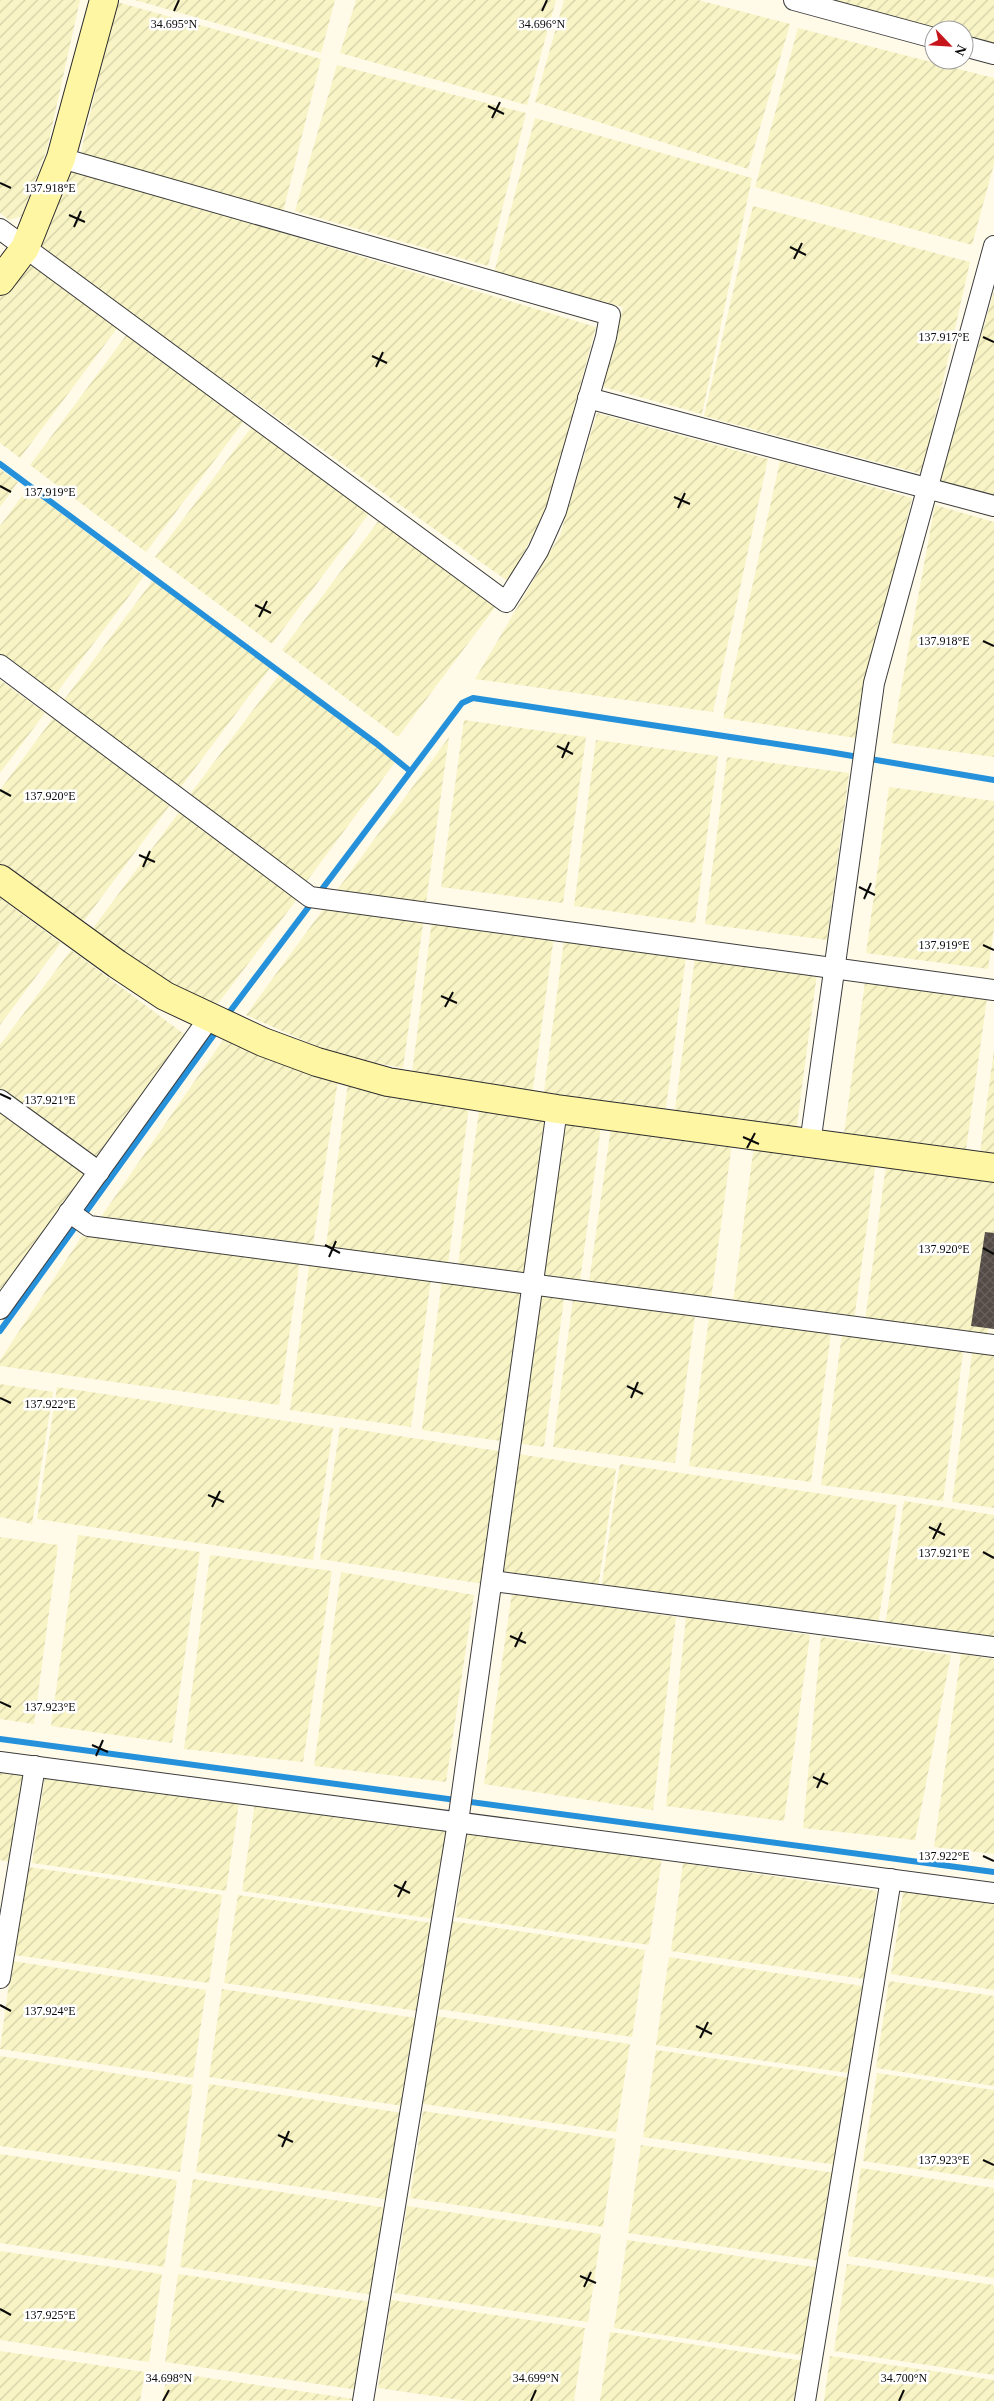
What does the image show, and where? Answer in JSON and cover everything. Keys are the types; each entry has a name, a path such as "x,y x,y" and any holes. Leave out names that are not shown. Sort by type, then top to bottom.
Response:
{"street":[{"path":"0,281 25,248 61,158 104,0"},
{"path":"794,0 924,35"},
{"path":"974,49 994,54"},
{"path":"0,229 506,602 538,551 556,511 610,315 61,158"},
{"path":"810,1144 874,684 994,246"},
{"path":"588,398 690,424 704,431 928,487 994,506"},
{"path":"0,665 310,897 994,990"},
{"path":"0,879 117,964 165,996 263,1042 317,1062 388,1082 557,1109 994,1168"},
{"path":"0,1309 210,1017"},
{"path":"0,1100 98,1172"},
{"path":"363,2401 458,1822 493,1581 557,1109"},
{"path":"70,1212 89,1226 994,1345"},
{"path":"493,1581 994,1647"},
{"path":"0,1762 994,1892"},
{"path":"0,1978 36,1766"},
{"path":"806,2401 891,1879"}],"shaded area":[{"path":"0,0 80,0 47,149 22,216 9,220 0,213"},
{"path":"135,0 335,0 321,53"},
{"path":"356,0 556,0 527,105 340,53"},
{"path":"564,0 698,0 790,24 748,169 535,102"},
{"path":"821,0 994,0 994,46 974,41 974,20 924,20 924,27"},
{"path":"117,2 321,59 283,212 80,156"},
{"path":"798,28 924,60 924,70 963,70 994,78 994,164 972,245 755,187"},
{"path":"337,65 526,113 488,266 295,211"},
{"path":"535,118 752,178 702,414 603,387 623,307 494,273"},
{"path":"66,168 596,327 548,505 509,582 35,246"},
{"path":"753,206 970,262 922,474 704,416"},
{"path":"28,260 118,327 20,458 0,443 0,297"},
{"path":"994,291 994,497 940,481"},
{"path":"128,333 244,421 146,552 30,465"},
{"path":"597,413 768,459 713,712 475,679 560,535"},
{"path":"253,425 370,512 272,644 155,557"},
{"path":"780,461 912,498 856,738 723,718"},
{"path":"0,469 18,482 0,507"},
{"path":"28,488 144,576 46,707 0,673 0,526"},
{"path":"935,505 994,522 994,757 891,743"},
{"path":"380,519 496,606 398,737 282,650"},
{"path":"153,580 270,668 172,799 55,712"},
{"path":"280,674 396,761 298,893 182,805"},
{"path":"0,680 45,713 0,773"},
{"path":"53,718 170,805 72,937 0,883 0,790"},
{"path":"464,720 586,737 563,903 441,887"},
{"path":"449,737 403,1068 339,1056 246,1015"},
{"path":"596,740 718,756 695,923 574,906"},
{"path":"727,757 849,773 827,940 705,924"},
{"path":"889,787 994,801 994,928 988,969 866,953"},
{"path":"180,811 297,899 198,1030 82,943"},
{"path":"0,898 61,943 0,1025"},
{"path":"433,913 555,929 532,1096 411,1080"},
{"path":"565,933 687,949 665,1115 543,1099"},
{"path":"71,950 188,1037 90,1168 0,1101 0,1045"},
{"path":"696,950 818,966 796,1132 674,1116"},
{"path":"866,975 988,991 965,1157 843,1141"},
{"path":"225,1037 338,1080 313,1244 326,1246 348,1083 470,1099 448,1264 458,1265 480,1103 602,1119 580,1281 589,1282 612,1120 733,1136 711,1299 733,1302 755,1138 877,1154 854,1320 865,1321 887,1158 994,1172 994,1285 987,1337 994,1339 994,1508 952,1502 974,1339 965,1338 943,1501 821,1485 844,1320 833,1318 811,1482 689,1466 711,1303 697,1301 675,1463 553,1447 575,1285 566,1284 544,1447 422,1430 444,1265 433,1264 411,1427 290,1410 312,1244 101,1217"},
{"path":"994,1050 994,1162 979,1160"},
{"path":"0,1105 94,1176 0,1303"},
{"path":"82,1236 300,1261 279,1405 0,1366 0,1360"},
{"path":"0,1384 53,1392 32,1524 0,1517"},
{"path":"57,1387 333,1428 313,1560 37,1519"},
{"path":"340,1427 616,1469 596,1601 320,1559"},
{"path":"620,1464 897,1505 876,1637 600,1596"},
{"path":"904,1501 994,1515 994,1650 884,1633"},
{"path":"78,1535 200,1552 172,1743 51,1726"},
{"path":"0,1537 58,1545 34,1724 0,1719"},
{"path":"210,1555 332,1571 303,1762 184,1749"},
{"path":"341,1572 474,1595 446,1782 314,1766"},
{"path":"512,1593 676,1617 653,1810 484,1784"},
{"path":"686,1617 810,1635 784,1821 666,1806"},
{"path":"821,1637 951,1655 915,1840 803,1828"},
{"path":"961,1654 994,1659 994,1854 934,1847"},
{"path":"0,1771 24,1774 11,1862 0,1860"},
{"path":"45,1775 239,1803 226,1891 32,1863"},
{"path":"255,1803 448,1831 435,1919 242,1891"},
{"path":"468,1829 662,1858 649,1945 455,1917"},
{"path":"683,1863 877,1891 864,1979 671,1951"},
{"path":"28,1867 222,1895 209,1983 15,1955"},
{"path":"904,1887 994,1900 994,1990 891,1974"},
{"path":"238,1895 432,1923 418,2011 224,1983"},
{"path":"451,1921 645,1950 632,2037 438,2009"},
{"path":"669,1957 863,1986 849,2073 656,2045"},
{"path":"12,1961 206,1990 193,2078 0,2049"},
{"path":"889,1981 994,1996 994,2086 876,2068"},
{"path":"222,1989 416,2018 403,2106 209,2077"},
{"path":"436,2016 630,2044 616,2132 423,2104"},
{"path":"656,2050 850,2078 837,2165 643,2137"},
{"path":"0,2056 193,2085 180,2172 0,2146"},
{"path":"877,2073 994,2090 994,2180 863,2161"},
{"path":"209,2084 403,2113 390,2200 196,2172"},
{"path":"423,2111 616,2139 603,2227 410,2198"},
{"path":"641,2145 835,2173 821,2261 628,2233"},
{"path":"0,2154 177,2180 164,2267 0,2243"},
{"path":"861,2168 994,2188 994,2278 848,2256"},
{"path":"193,2179 387,2208 374,2295 180,2267"},
{"path":"407,2206 601,2234 588,2322 394,2293"},
{"path":"627,2240 821,2268 808,2356 614,2328"},
{"path":"0,2251 162,2274 149,2362 0,2340"},
{"path":"847,2264 994,2285 994,2375 834,2351"},
{"path":"178,2274 372,2302 359,2390 165,2362"},
{"path":"391,2300 585,2328 574,2401 468,2401 378,2388"},
{"path":"610,2332 804,2361 798,2401 600,2401"},
{"path":"0,2351 145,2372 140,2401 0,2401"},
{"path":"830,2356 994,2380 994,2401 824,2401"},
{"path":"167,2372 361,2400 163,2401"}],"building":[{"path":"985,1232 994,1233 994,1329 971,1326"}],"waterway":[{"path":"0,464 377,744 410,771"},
{"path":"225,1018 462,703 473,698 829,752 994,780"},
{"path":"0,1331 218,1029"},
{"path":"0,1739 994,1872"}]}
